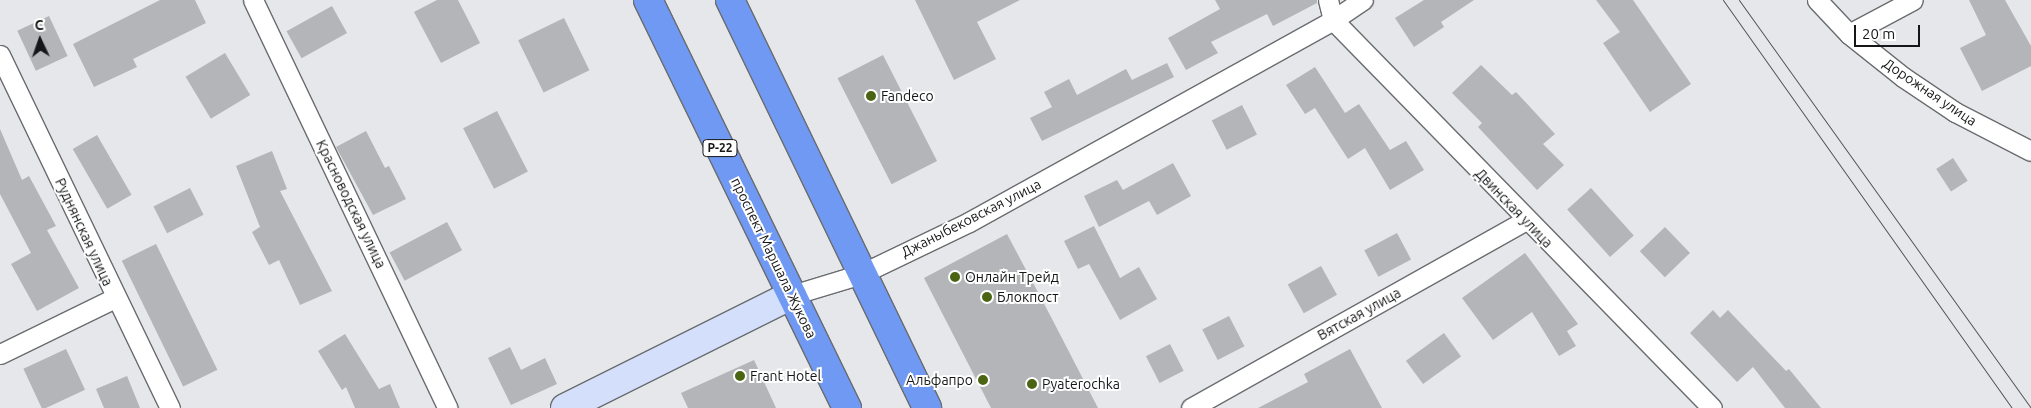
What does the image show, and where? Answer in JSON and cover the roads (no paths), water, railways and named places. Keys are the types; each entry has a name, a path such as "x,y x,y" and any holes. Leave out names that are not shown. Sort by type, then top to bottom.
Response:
{"highway":[{"name":"проспект Маршала Жукова","path":"648,0 847,408"},
{"path":"730,0 927,408"}],"main road":[{"name":"Джаныбековская улица","path":"565,408 792,295"}],"street":[{"name":"Красноводская улица","path":"253,0 448,408"},
{"name":"Двинская улица","path":"1328,0 1333,20 1526,220 1712,408"},
{"name":"Джаныбековская улица","path":"792,295 861,274 969,222 1333,20 1363,0"},
{"name":"Дорожная улица","path":"1817,0 1849,34 1903,77 1955,112 2031,151"},
{"path":"1849,34 1913,0"},
{"name":"Руднянская улица","path":"0,55 115,298 170,408"},
{"name":"Вятская улица","path":"1191,408 1526,220"},
{"path":"0,354 115,298"}],"tram line":[{"path":"1723,0 2012,408"},
{"path":"1739,0 2031,408"}],"place":[{"name":"Fandeco","path":"871,96"},
{"name":"Онлайн Трейд","path":"955,277"},
{"name":"Блокпост","path":"987,297"},
{"name":"Frant Hotel","path":"740,376"},
{"name":"Альфапро","path":"983,380"},
{"name":"Pyaterochka","path":"1032,384"}]}
